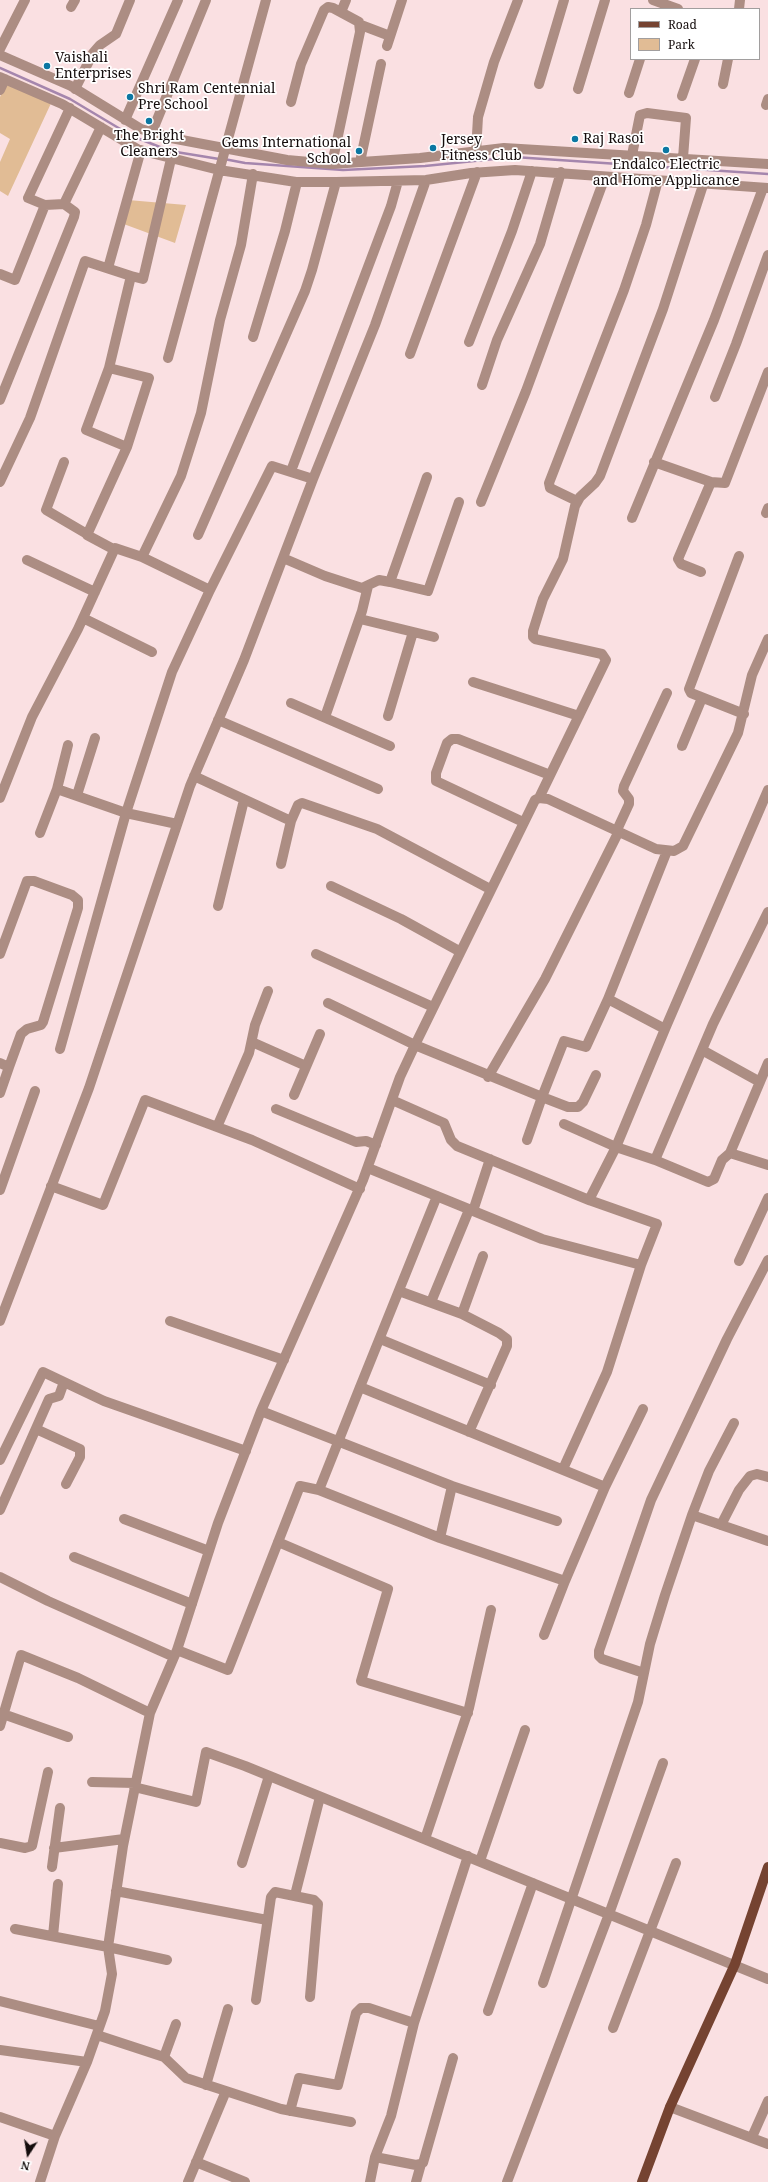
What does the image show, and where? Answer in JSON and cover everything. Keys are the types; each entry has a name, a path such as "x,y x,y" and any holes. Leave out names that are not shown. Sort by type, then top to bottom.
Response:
{"main road":[{"path":"642,2182 670,2107 735,1964 768,1867"}],"street":[{"path":"0,48 25,0"},
{"path":"75,89 92,54 100,45 116,34 130,0"},
{"path":"125,120 178,0"},
{"path":"152,132 206,0"},
{"path":"168,358 220,168 223,151 266,0"},
{"path":"341,12 346,0"},
{"path":"291,102 301,64 321,14 328,7 359,22 361,25 388,41 402,0"},
{"path":"476,152 478,116 494,62 518,0"},
{"path":"539,84 564,0"},
{"path":"578,89 605,0"},
{"path":"655,3 674,8"},
{"path":"332,164 361,25"},
{"path":"0,55 75,89 141,129 223,151 287,160 332,164 476,152 504,148 768,164"},
{"path":"629,93 640,60"},
{"path":"682,96 695,60"},
{"path":"723,84 728,60"},
{"path":"360,162 381,64"},
{"path":"0,90 3,78 70,108 141,150 171,159 297,182 426,180 477,172 532,171 561,172 604,177 704,182 766,188 714,320 632,518"},
{"path":"0,400 74,217 75,212 64,204 45,205 28,198 70,108"},
{"path":"632,155 640,115 647,113 686,118 683,158"},
{"path":"64,204 101,127"},
{"path":"108,268 141,150"},
{"path":"0,482 30,418 85,261 143,279 171,159"},
{"path":"469,342 512,231 532,171"},
{"path":"410,354 477,172"},
{"path":"482,385 497,340 540,244 561,172"},
{"path":"142,557 181,476 195,438 218,327 241,245 253,174"},
{"path":"482,502 526,391 604,177"},
{"path":"0,1321 89,1088 194,776 244,660 313,479 375,325 426,180"},
{"path":"577,501 550,488 549,483 624,290 646,225 658,180"},
{"path":"292,471 391,206 398,181"},
{"path":"253,338 286,231 297,182"},
{"path":"198,535 304,291 312,270 336,182"},
{"path":"40,2182 55,2136 87,2062 98,2030 112,1974 108,1947 116,1891 124,1838 150,1713 176,1653 209,1551 246,1451 261,1411 360,1189 400,1077 490,888 532,804 539,798 604,665 606,658 598,653 535,639 533,635 543,599 563,560 577,501 600,476 663,309 704,182"},
{"path":"0,274 15,280 45,205"},
{"path":"715,397 736,344 768,254"},
{"path":"127,448 86,430 109,368 131,276"},
{"path":"87,534 127,448 149,378 109,368"},
{"path":"654,462 711,482 723,484 729,478 768,372"},
{"path":"64,462 46,510 115,550 115,548 142,557 210,590"},
{"path":"60,1049 126,813 172,672 210,590 272,466 292,471 313,479"},
{"path":"390,582 427,477"},
{"path":"701,572 681,564 678,559 711,482"},
{"path":"283,558 325,576 362,588 379,580 428,591 459,502"},
{"path":"0,798 4,777 32,717 83,618 115,550"},
{"path":"739,556 689,687 690,692 702,698 744,714"},
{"path":"27,560 95,592"},
{"path":"325,717 360,619 368,586"},
{"path":"83,618 152,652"},
{"path":"360,619 434,637"},
{"path":"388,716 413,632"},
{"path":"539,798 548,799 618,830 656,849 667,851 679,849 687,839 729,752 744,714 752,675 768,639"},
{"path":"473,682 579,716"},
{"path":"488,1076 545,979 618,830 629,804 629,799 623,790 624,786 667,693"},
{"path":"682,746 702,698"},
{"path":"291,703 390,746"},
{"path":"218,720 378,789"},
{"path":"76,795 95,738"},
{"path":"523,822 436,781 436,773 448,743 452,738 458,739 550,774"},
{"path":"40,832 57,789 68,745"},
{"path":"194,776 291,821"},
{"path":"57,789 126,813 177,824"},
{"path":"589,1200 616,1147 768,790"},
{"path":"218,906 244,800"},
{"path":"280,864 291,821 300,803 377,829 490,888"},
{"path":"527,1140 564,1041 586,1047 608,999 667,851"},
{"path":"0,954 27,881 34,881 76,898 78,908 43,1022 40,1025 27,1028 21,1034 5,1065 0,1093"},
{"path":"331,886 401,919 459,952"},
{"path":"655,1160 702,1050 768,912"},
{"path":"316,954 433,1007"},
{"path":"217,1127 252,1042 255,1025 268,991"},
{"path":"608,999 665,1029"},
{"path":"328,1003 415,1045 488,1076 568,1107 578,1107 583,1102 596,1076"},
{"path":"294,1095 320,1034"},
{"path":"252,1042 306,1066"},
{"path":"702,1050 760,1082"},
{"path":"564,1124 616,1147 655,1160 708,1182 714,1179 722,1160 730,1154 768,1063"},
{"path":"0,1190 35,1091"},
{"path":"52,1186 104,1206 144,1100 252,1140 360,1189"},
{"path":"392,1100 440,1121 446,1127 453,1142 589,1200 657,1224 641,1265 607,1372 562,1469"},
{"path":"276,1109 356,1142 366,1141 376,1145"},
{"path":"730,1154 768,1165"},
{"path":"431,1302 471,1210 490,1159"},
{"path":"368,1168 542,1239 641,1265"},
{"path":"319,1490 437,1196"},
{"path":"739,1260 768,1198"},
{"path":"462,1314 483,1256"},
{"path":"644,1673 602,1658 599,1656 599,1651 651,1500 727,1339 768,1260"},
{"path":"399,1291 462,1314 499,1333 507,1339 507,1346 469,1432"},
{"path":"170,1321 284,1360"},
{"path":"380,1339 491,1385"},
{"path":"0,1460 43,1372 104,1400 246,1451"},
{"path":"0,1510 49,1400 59,1396 64,1382"},
{"path":"360,1387 605,1487"},
{"path":"544,1635 605,1487 643,1409"},
{"path":"261,1411 452,1486 557,1521"},
{"path":"543,1983 638,1702 644,1673 665,1595 692,1515 709,1471 734,1423"},
{"path":"36,1429 80,1449 80,1457 66,1484"},
{"path":"722,1525 739,1490 750,1476 758,1474 768,1477"},
{"path":"0,1577 48,1602 176,1653 228,1670 300,1486 319,1490 440,1538 565,1581"},
{"path":"440,1538 452,1486"},
{"path":"692,1515 768,1541"},
{"path":"124,1519 209,1551"},
{"path":"278,1542 388,1589 361,1681 468,1713"},
{"path":"74,1556 192,1604"},
{"path":"424,1839 468,1713 491,1610"},
{"path":"0,1726 21,1655 78,1678 150,1713"},
{"path":"3,1714 68,1737"},
{"path":"480,1861 525,1730"},
{"path":"92,1782 135,1785 196,1802 206,1752 572,1898 735,1964 768,1979"},
{"path":"507,2182 610,1914 663,1764"},
{"path":"0,1843 25,1848 32,1846 48,1772"},
{"path":"242,1863 269,1776"},
{"path":"295,1895 320,1797"},
{"path":"52,1867 60,1808"},
{"path":"54,1848 124,1838"},
{"path":"370,2182 375,2157 391,2116 414,2022 468,1856"},
{"path":"613,2028 676,1863"},
{"path":"488,2011 533,1883"},
{"path":"52,1936 58,1884"},
{"path":"116,1891 267,1920"},
{"path":"256,2000 267,1920 273,1893 295,1895 314,1900 318,1907 310,1997"},
{"path":"15,1929 167,1960"},
{"path":"0,2000 98,2030 164,2057 186,2078 206,2085 290,2111 352,2122"},
{"path":"290,2111 299,2078 338,2085 353,2024 358,2010 364,2007 370,2008 414,2022"},
{"path":"206,2085 228,2009"},
{"path":"164,2057 176,2024"},
{"path":"0,2050 87,2062"},
{"path":"416,2182 421,2164 425,2158 453,2058"},
{"path":"188,2182 226,2091"},
{"path":"752,2137 768,2101"},
{"path":"670,2107 768,2144"},
{"path":"0,2117 55,2136"},
{"path":"375,2157 416,2165 421,2164"},
{"path":"196,2162 245,2182"}],"green space":[{"path":"6,83 53,99 8,196 0,191 0,162 10,139 0,133 0,97"},
{"path":"128,200 186,205 175,243 121,223"}],"waterway":[{"path":"0,68 70,99 132,136 170,151 219,159"},
{"path":"224,159 245,163 343,170 425,166 514,157 768,174"}],"place":[{"name":"Vaishali Enterprises","path":"47,66"},
{"name":"Shri Ram Centennial Pre School","path":"130,97"},
{"name":"The Bright Cleaners","path":"149,121"},
{"name":"Raj Rasoi","path":"575,139"},
{"name":"Jersey Fitness Club","path":"433,148"},
{"name":"Endalco Electric and Home Applicance","path":"666,150"},
{"name":"Gems International School","path":"359,151"}]}
